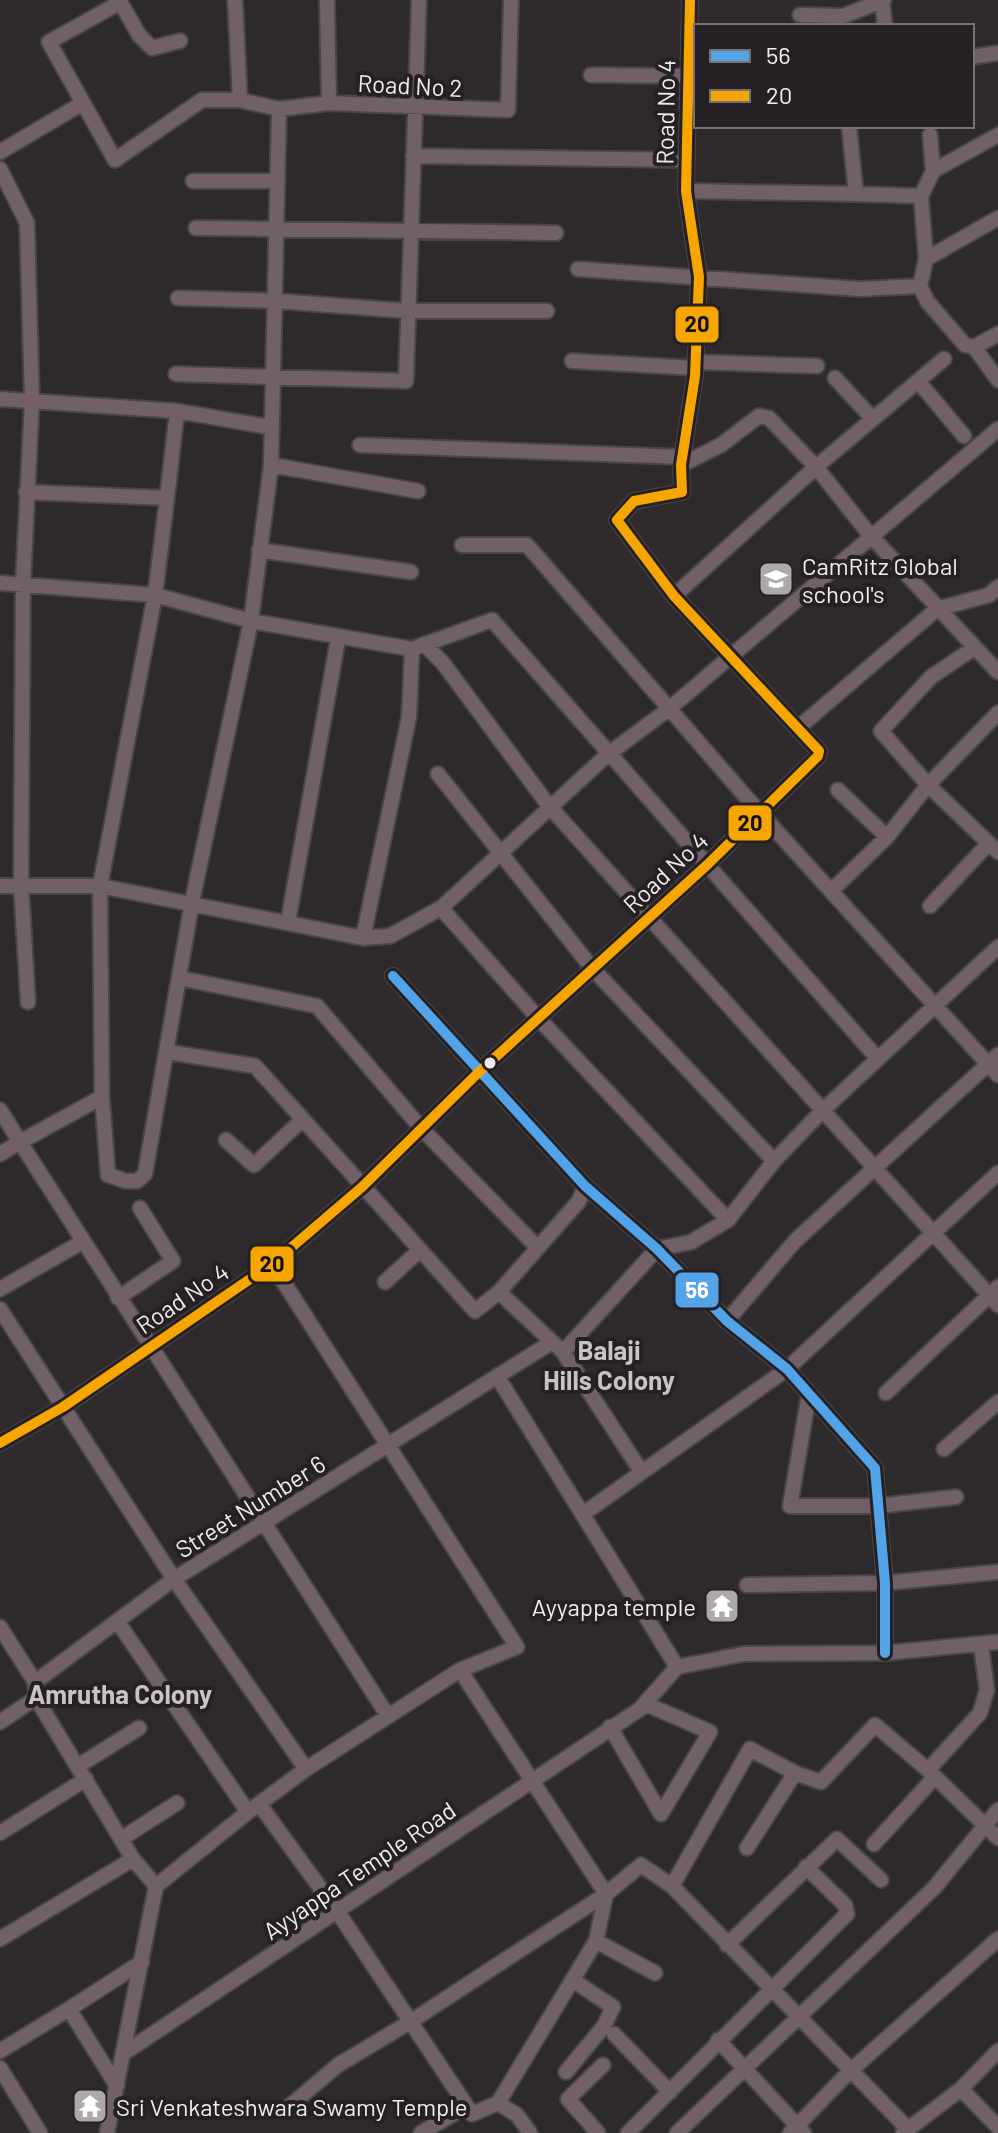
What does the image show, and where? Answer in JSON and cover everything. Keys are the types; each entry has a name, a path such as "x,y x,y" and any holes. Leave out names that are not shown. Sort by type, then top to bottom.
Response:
{"street":[{"path":"235,0 240,100"},
{"path":"327,0 329,103"},
{"path":"176,374 406,381 419,0"},
{"name":"Road No 2","path":"83,103 115,160 202,100 240,100 279,109 329,103 508,110 511,0"},
{"name":"Road No 4","path":"0,1443 63,1407 272,1264 362,1187 478,1073 540,1020 592,968 707,865 818,756 819,751 674,596 617,520 634,501 682,492 682,461 695,365 699,277 686,191 686,160 693,122 689,76 692,46 690,0"},
{"path":"800,15 843,16 883,0 885,24"},
{"path":"0,152 83,103 49,42 120,1 139,35 152,48 180,41"},
{"path":"974,57 998,53"},
{"path":"591,75 689,76"},
{"path":"177,411 155,595 100,886 102,1097 108,1175 117,1180 137,1181 145,1174 192,902 251,621 271,465 269,427 277,301 279,109"},
{"path":"849,128 855,154 856,194"},
{"path":"930,135 933,171 921,196 926,259 920,286 927,301 965,345 974,347 998,334"},
{"path":"933,171 994,137 998,154"},
{"path":"413,156 686,160"},
{"path":"0,169 27,223 32,400 23,583 21,884 28,1002"},
{"path":"193,181 278,181"},
{"path":"686,191 921,196"},
{"path":"926,259 998,218"},
{"path":"196,228 556,233"},
{"path":"578,269 860,289 920,286"},
{"path":"178,298 277,301 408,311 547,311"},
{"path":"974,347 998,380"},
{"path":"674,596 816,467 944,359"},
{"path":"572,361 817,366"},
{"path":"835,378 873,419"},
{"path":"918,381 964,436"},
{"path":"0,399 177,411 269,427"},
{"path":"360,445 682,461 721,445 759,416 769,418 816,467 870,535 998,672"},
{"path":"0,886 100,886 363,938 390,936 441,908 607,755 670,708 998,429"},
{"path":"271,465 418,491"},
{"path":"26,492 167,498"},
{"path":"462,545 527,545 760,813 995,1065 795,1241 727,1321"},
{"path":"259,550 411,572"},
{"path":"0,583 155,595 251,621 338,639 418,646 492,620 607,755 878,1059"},
{"path":"798,728 937,609 989,595 998,587"},
{"path":"288,922 338,639"},
{"path":"418,646 443,663 549,806 651,916 933,1234 995,1296 886,1393"},
{"path":"363,938 409,717 418,646"},
{"path":"930,906 993,842 928,785 881,731 931,677 974,648"},
{"path":"831,891 887,837 928,785 998,713"},
{"path":"438,774 592,968 774,1161"},
{"path":"838,790 887,837"},
{"path":"441,908 540,1020 728,1220"},
{"path":"657,1249 691,1242 728,1220 774,1161 823,1110 998,947"},
{"path":"393,976 478,1073 585,1186 657,1249 727,1321 787,1369 875,1468 885,1583 885,1653"},
{"path":"179,978 317,1006 422,1129 537,1247"},
{"path":"168,1052 255,1066 475,1311 499,1292 579,1201 585,1186"},
{"path":"0,1154 102,1097"},
{"path":"0,1110 388,1716"},
{"path":"226,1140 254,1165 303,1119"},
{"path":"583,1514 787,1369 998,1173"},
{"path":"118,1298 173,1261 140,1208"},
{"path":"0,1289 82,1242"},
{"name":"Street Number 6","path":"35,1682 174,1579 497,1376 557,1347 657,1249"},
{"path":"385,1282 420,1250"},
{"path":"107,2133 156,1886 306,1769 460,1670 517,1647 272,1264"},
{"path":"499,1292 557,1347 641,1471"},
{"path":"0,1309 174,1579 306,1769"},
{"path":"497,1376 677,1667 743,1654 885,1653 998,1642"},
{"path":"809,1394 790,1506 878,1506 956,1497"},
{"path":"944,1449 998,1402"},
{"path":"747,1585 885,1583 998,1572"},
{"path":"117,1621 254,1808 337,1911 472,2114 498,2103 574,1981 596,1941 606,1894 460,1670"},
{"path":"1,1631 35,1682 36,1698 133,1859 156,1886"},
{"path":"874,1844 980,1713 987,1690 981,1645"},
{"name":"Ayyappa Temple Road","path":"124,2053 646,1704 677,1667"},
{"path":"0,1722 36,1698"},
{"path":"610,1727 661,1814 710,1732 646,1704"},
{"path":"672,1886 750,1749 795,1773 821,1782 875,1725 998,1838"},
{"path":"78,1766 139,1728"},
{"path":"747,1848 795,1773"},
{"path":"0,1833 86,1779"},
{"path":"121,1839 177,1803"},
{"path":"677,2133 934,1888 998,1810"},
{"path":"727,1945 832,1842 841,1840 881,1880"},
{"path":"0,1939 133,1859"},
{"path":"285,2110 338,2065 410,2022 606,1894 641,1865 672,1886 906,2131 961,2089 998,2051"},
{"path":"628,2133 847,1914 845,1905 806,1867"},
{"path":"718,2040 797,2131 849,2072 998,1939"},
{"path":"596,1941 655,1973"},
{"path":"0,2051 142,1962"},
{"path":"566,2072 604,2026 613,2007 574,1981"},
{"path":"69,2009 117,2086"},
{"path":"614,2034 670,2092"},
{"path":"598,2133 568,2099 603,2065"},
{"path":"0,2068 40,2133"},
{"path":"961,2089 998,2127"},
{"path":"498,2103 517,2115 530,2133"},
{"path":"421,2133 467,2106"}],"transit line":[{"name":"20","path":"0,1443 63,1407 272,1264 362,1187 478,1073 707,865 818,756 819,751 674,596 617,520 634,501 682,492 681,465 695,376 699,277 686,191 690,0"},
{"name":"56","path":"393,976 585,1186 657,1249 727,1321 787,1369 875,1468 885,1583 885,1653"}],"place":[{"name":"CamRitz Global school's","path":"776,579"},
{"name":"Ayyappa temple","path":"722,1606"},
{"name":"Sri Venkateshwara Swamy Temple","path":"90,2106"}],"district":[{"name":"Balaji Hills Colony","path":"609,1364"},
{"name":"Amrutha Colony","path":"120,1693"}]}
